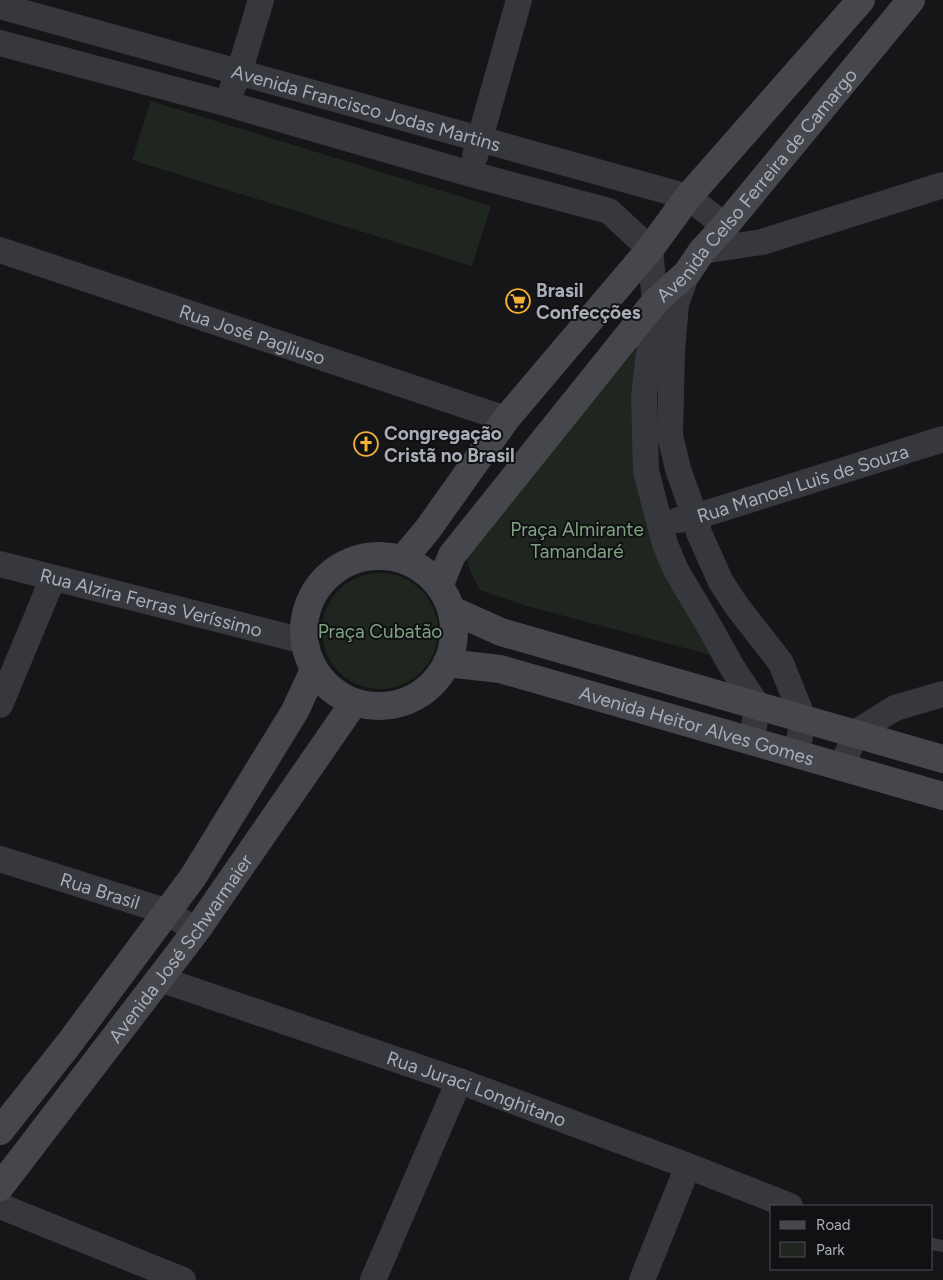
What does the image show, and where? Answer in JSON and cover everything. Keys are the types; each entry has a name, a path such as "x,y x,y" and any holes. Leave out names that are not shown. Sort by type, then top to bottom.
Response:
{"street":[{"path":"225,103 239,73 261,0"},
{"path":"471,174 519,0"},
{"name":"Avenida Celso Ferreira de Camargo","path":"403,559 428,529 506,419 650,249 688,197 861,0"},
{"name":"Avenida Celso Ferreira de Camargo","path":"440,584 452,555 655,302 695,262 911,0"},
{"name":"Avenida Francisco Jodas Martins","path":"0,6 688,197 725,226"},
{"name":"Avenida Francisco Jodas Martins","path":"0,43 225,103 471,174 609,211 650,249"},
{"path":"797,754 803,718 781,663 736,605 721,582 698,534 695,517 678,469 670,435 672,351 676,304 695,262 943,185"},
{"path":"650,249 655,302 644,396 646,471 665,544 676,570 730,664 757,705 752,741"},
{"name":"Rua José Pagliuso","path":"0,250 506,419"},
{"name":"Rua Manoel Luis de Souza","path":"660,524 695,517 943,439"},
{"path":"378,555 403,559 426,572 440,584 452,610 455,635 447,663 436,681 415,697 390,705 352,704 328,686 314,670 304,641 305,616 314,592 330,573 352,560 378,555"},
{"name":"Rua Alzira Ferras Veríssimo","path":"0,564 304,641"},
{"path":"0,706 53,578"},
{"name":"Avenida Heitor Alves Gomes","path":"452,610 502,632 943,759"},
{"name":"Avenida Heitor Alves Gomes","path":"447,663 500,669 943,796"},
{"name":"Avenida José Schwarmaier","path":"0,1131 68,1046 193,877 290,719 314,670"},
{"path":"842,768 855,733 894,708 943,694"},
{"name":"Avenida José Schwarmaier","path":"0,1187 196,931 352,704"},
{"name":"Rua Brasil","path":"0,859 168,912 196,931"},
{"name":"Rua Juraci Longhitano","path":"160,979 458,1082 688,1166 787,1205"},
{"path":"374,1280 458,1082"},
{"path":"642,1280 688,1166"},
{"path":"0,1206 183,1280"}],"green space":[{"path":"151,101 491,206 472,266 132,160"},
{"name":"Praça Almirante Tamandaré","path":"636,349 636,429 711,655 527,606 480,590 472,575 464,551 509,503"},
{"name":"Praça Cubatão","path":"380,573 402,578 421,590 433,609 438,631 433,653 421,672 402,684 380,689 358,684 339,672 327,653 322,631 327,609 339,590 358,578"}],"place":[{"name":"Brasil Confecções","path":"518,301"},
{"name":"Congregação Cristã no Brasil","path":"366,444"}]}
